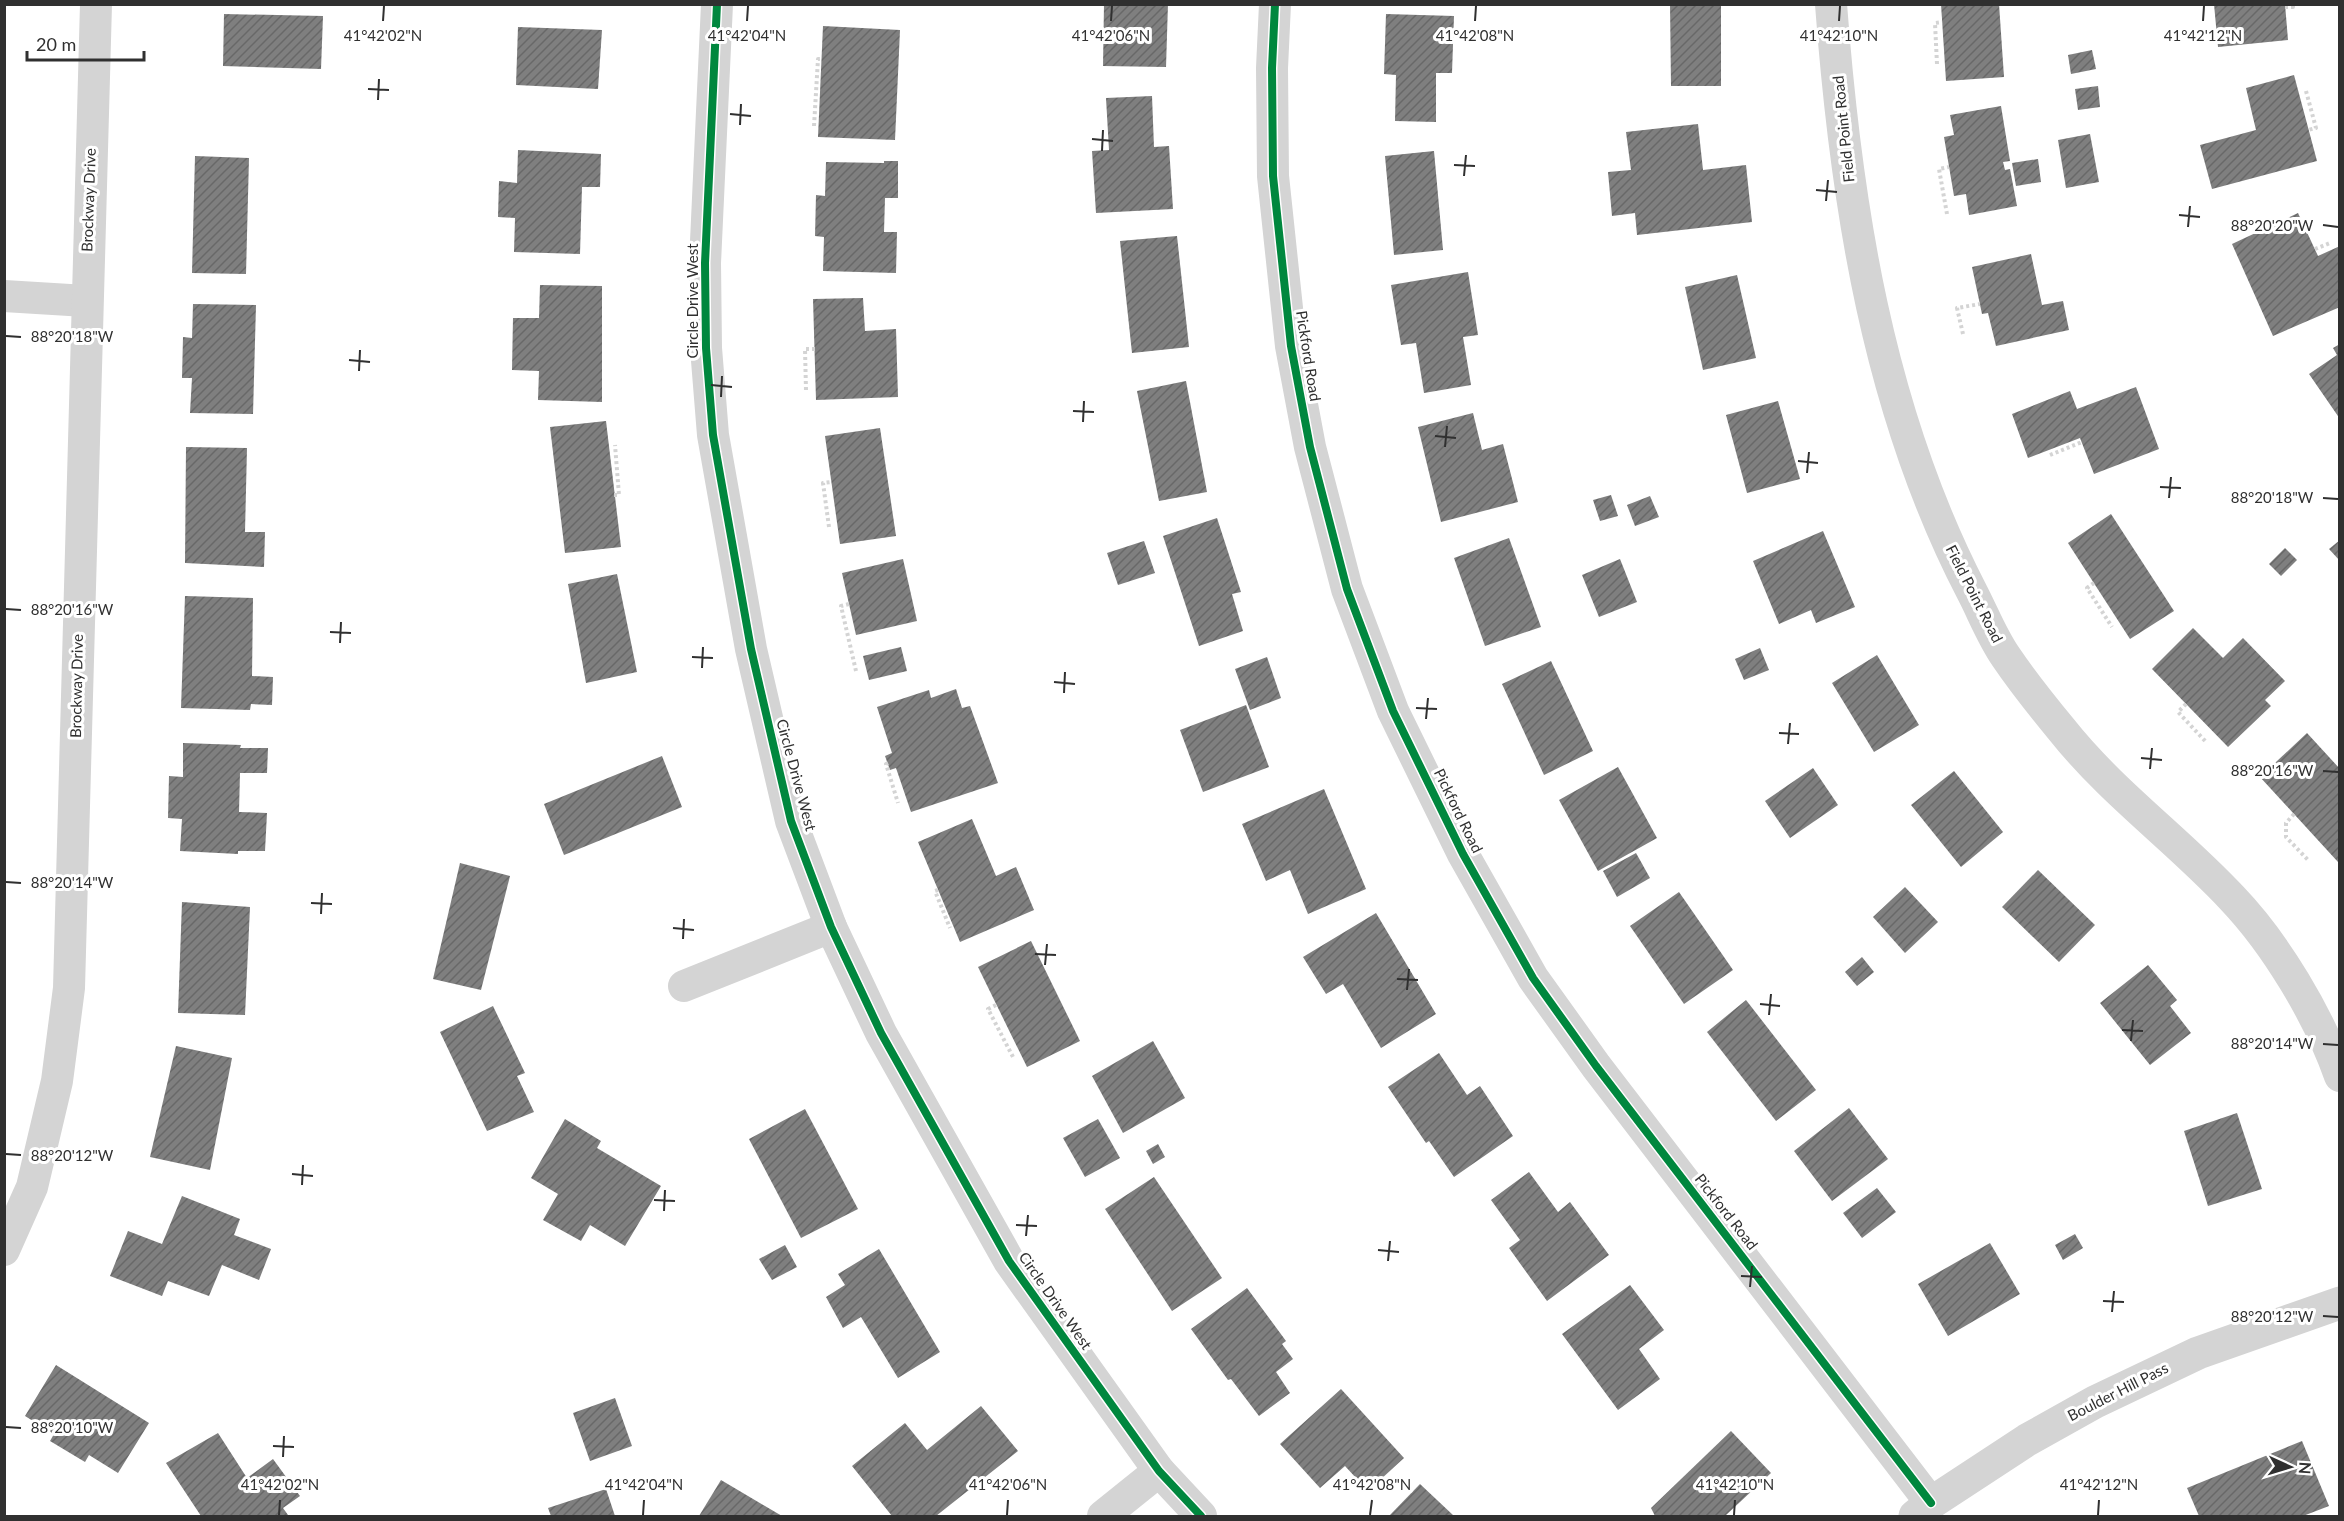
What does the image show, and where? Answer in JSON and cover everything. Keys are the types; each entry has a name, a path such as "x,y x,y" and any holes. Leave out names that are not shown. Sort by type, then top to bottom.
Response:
{"street":[{"name":"Brockway Drive","path":"4,1250 32,1187 57,1081 69,988 86,301 96,4"},
{"name":"Circle Drive West","path":"717,4 705,263 706,348 715,454 751,649 791,821 831,927 881,1033 1010,1261 1159,1471 1201,1516"},
{"name":"Pickford Road","path":"1275,4 1272,68 1273,176 1291,346 1310,447 1347,589 1393,711 1463,854 1533,978 1923,1510"},
{"name":"Field Point Road","path":"1831,4 1844,144 1878,329 1895,399 1917,468 1956,562 2004,655 2064,733 2125,798 2232,897 2272,945 2320,1031 2340,1076"},
{"path":"4,296 86,301"},
{"path":"684,986 831,927"},
{"name":"Boulder Hill Pass","path":"1923,1510 2027,1440 2095,1402 2198,1353 2340,1303"},
{"path":"1103,1516 1159,1471"}],"path":[{"path":"2285,7 2293,7 2293,4"},
{"path":"1937,64 1935,22 1942,22"},
{"path":"814,126 818,59 822,59"},
{"path":"2306,91 2316,128 2308,130"},
{"path":"1947,214 1939,169 1949,167"},
{"path":"2315,249 2330,243"},
{"path":"1962,334 1957,308 1980,303"},
{"path":"806,390 805,350 814,349"},
{"path":"2050,455 2082,442"},
{"path":"614,495 619,495 615,445"},
{"path":"829,527 823,483 831,482"},
{"path":"2094,584 2087,588 2112,627"},
{"path":"849,604 841,606 856,671"},
{"path":"2186,704 2178,712 2207,743"},
{"path":"888,763 886,764 898,803"},
{"path":"2294,814 2286,823 2286,837 2309,861"},
{"path":"939,890 935,891 950,928"},
{"path":"996,1005 988,1009 1013,1057"}],"building":[{"path":"1104,4 1168,4 1166,67 1103,66"},
{"path":"1670,4 1721,4 1721,86 1671,86"},
{"path":"1941,4 1999,4 2004,77 1946,81"},
{"path":"2214,4 2285,4 2288,40 2218,47"},
{"path":"224,14 323,16 321,69 223,66"},
{"path":"1386,14 1454,16 1452,73 1436,73 1436,122 1395,121 1396,75 1384,74"},
{"path":"823,26 900,30 895,140 818,137"},
{"path":"518,27 602,30 598,89 516,85"},
{"path":"2092,50 2096,69 2071,74 2068,55"},
{"path":"2294,75 2317,161 2212,189 2200,145 2256,130 2246,88"},
{"path":"2098,86 2100,107 2078,110 2075,89"},
{"path":"1152,96 1154,147 1169,146 1173,209 1096,213 1092,151 1109,150 1106,98"},
{"path":"2001,106 2010,161 2003,162 2005,170 2010,169 2017,206 1969,215 1966,194 1954,196 1944,137 1954,135 1950,115"},
{"path":"1698,124 1703,170 1746,165 1752,222 1637,235 1635,213 1612,216 1608,172 1631,170 1626,132"},
{"path":"2090,134 2099,182 2066,188 2058,140"},
{"path":"518,150 601,154 600,187 582,187 580,254 514,252 515,218 498,217 499,181 517,183"},
{"path":"1434,151 1443,250 1394,255 1385,156"},
{"path":"195,156 249,158 246,274 192,273"},
{"path":"2038,159 2041,182 2016,186 2012,163"},
{"path":"884,161 898,161 898,198 885,198 884,232 897,232 896,273 823,271 824,237 815,236 816,195 825,196 826,162 884,163"},
{"path":"2298,213 2318,256 2340,246 2340,307 2273,336 2232,244"},
{"path":"1177,236 1189,347 1132,353 1120,241"},
{"path":"2031,254 2042,305 2063,301 2069,330 1996,346 1988,313 1982,314 1972,267"},
{"path":"1468,272 1478,335 1463,337 1471,385 1424,393 1416,343 1401,345 1391,285"},
{"path":"1737,275 1756,358 1703,370 1685,287"},
{"path":"540,285 602,286 602,402 538,400 539,371 512,370 513,318 539,318"},
{"path":"863,298 865,331 896,329 898,397 816,400 813,299"},
{"path":"193,304 256,305 253,414 190,413 192,378 182,378 183,337 192,338"},
{"path":"2340,344 2340,419 2309,374 2337,355 2333,348"},
{"path":"1186,381 1207,492 1159,501 1137,391"},
{"path":"2136,387 2159,449 2094,474 2080,438 2028,458 2012,414 2070,391 2077,409"},
{"path":"1778,401 1800,479 1747,493 1726,415"},
{"path":"1473,413 1482,450 1503,444 1518,502 1441,522 1418,427"},
{"path":"606,421 621,547 565,553 550,427"},
{"path":"880,428 896,536 840,544 825,436"},
{"path":"186,447 247,448 245,532 265,532 264,567 185,563"},
{"path":"1611,495 1618,516 1600,521 1593,500"},
{"path":"1650,496 1659,517 1635,526 1627,505"},
{"path":"2111,514 2174,611 2130,639 2068,543"},
{"path":"1217,518 1241,592 1232,594 1243,631 1199,646 1163,536"},
{"path":"1823,531 1855,607 1816,623 1811,610 1779,624 1753,561"},
{"path":"1509,538 1541,627 1485,646 1454,558"},
{"path":"2340,540 2340,561 2329,549"},
{"path":"1144,541 1155,573 1118,585 1107,553"},
{"path":"2285,548 2297,560 2281,576 2269,564"},
{"path":"903,559 917,621 856,635 842,573"},
{"path":"1620,559 1637,602 1599,617 1582,575"},
{"path":"617,574 637,672 586,683 568,584"},
{"path":"185,596 253,598 252,676 273,677 272,705 251,704 250,710 181,708"},
{"path":"2193,628 2223,658 2243,638 2285,681 2265,700 2271,706 2228,747 2152,669"},
{"path":"901,647 907,671 869,680 863,656"},
{"path":"1760,648 1769,670 1744,680 1735,659"},
{"path":"1877,655 1919,725 1874,752 1832,683"},
{"path":"1267,657 1281,698 1250,710 1235,669"},
{"path":"1551,661 1593,751 1544,775 1502,684"},
{"path":"956,689 962,708 970,706 998,783 911,812 896,768 890,770 885,756 892,753 877,707 929,690 931,698"},
{"path":"1246,705 1269,767 1203,792 1180,730"},
{"path":"2307,733 2340,769 2338,862 2260,777"},
{"path":"183,743 268,748 267,773 240,773 239,812 267,813 265,851 238,851 238,854 180,851 182,819 168,818 169,776 183,777"},
{"path":"662,756 682,807 564,855 544,804"},
{"path":"1618,767 1657,838 1598,871 1559,800"},
{"path":"1813,768 1838,805 1790,838 1765,801"},
{"path":"1954,771 2003,832 1961,867 1911,805"},
{"path":"1324,789 1366,889 1308,914 1290,870 1266,881 1242,824"},
{"path":"972,819 996,876 1016,867 1034,910 960,942 918,842"},
{"path":"1636,853 1650,878 1617,897 1603,871"},
{"path":"460,863 510,876 481,990 433,979"},
{"path":"2038,870 2095,925 2059,962 2002,907"},
{"path":"1905,887 1938,922 1905,953 1873,917"},
{"path":"1679,892 1733,970 1684,1004 1630,926"},
{"path":"182,902 250,907 245,1015 178,1013"},
{"path":"1376,913 1436,1014 1381,1048 1343,984 1326,994 1303,957"},
{"path":"1031,941 1080,1041 1027,1067 978,967"},
{"path":"1862,957 1874,972 1857,986 1845,972"},
{"path":"2148,965 2177,1000 2170,1006 2191,1033 2150,1065 2100,1003"},
{"path":"1746,1000 1816,1090 1776,1121 1707,1032"},
{"path":"493,1006 525,1073 517,1076 534,1112 487,1131 440,1032"},
{"path":"1153,1041 1185,1098 1123,1133 1092,1076"},
{"path":"176,1046 232,1058 210,1170 150,1157"},
{"path":"1439,1053 1467,1095 1480,1086 1513,1136 1454,1177 1429,1141 1426,1143 1388,1087"},
{"path":"1849,1108 1888,1159 1832,1201 1794,1151"},
{"path":"805,1109 858,1209 801,1238 749,1139"},
{"path":"2237,1113 2262,1189 2208,1206 2184,1131"},
{"path":"565,1119 601,1141 597,1148 661,1186 625,1246 590,1225 581,1241 543,1220 558,1194 531,1178"},
{"path":"1098,1119 1120,1158 1085,1177 1063,1138"},
{"path":"1158,1144 1165,1157 1153,1164 1146,1151"},
{"path":"1529,1172 1558,1212 1570,1202 1609,1255 1547,1301 1509,1248 1520,1240 1491,1200"},
{"path":"1154,1177 1222,1278 1172,1311 1105,1209"},
{"path":"1877,1188 1896,1212 1862,1238 1843,1213"},
{"path":"182,1196 240,1219 234,1235 271,1249 259,1280 222,1265 209,1296 168,1281 162,1296 110,1276 128,1231 162,1244"},
{"path":"2075,1234 2083,1248 2063,1260 2055,1245"},
{"path":"1990,1243 2020,1294 1948,1336 1918,1284"},
{"path":"785,1245 797,1267 772,1280 759,1259"},
{"path":"879,1249 940,1352 898,1378 861,1317 843,1328 826,1297 845,1285 838,1274"},
{"path":"1630,1285 1664,1330 1639,1349 1660,1379 1618,1410 1562,1334"},
{"path":"1247,1288 1286,1341 1282,1344 1293,1359 1276,1372 1290,1393 1259,1416 1231,1379 1228,1380 1191,1329"},
{"path":"56,1365 149,1423 118,1473 89,1455 85,1462 50,1441 54,1434 25,1416"},
{"path":"1341,1389 1404,1458 1368,1491 1345,1466 1320,1488 1280,1444"},
{"path":"615,1398 632,1446 590,1461 573,1413"},
{"path":"981,1406 1018,1451 936,1516 892,1516 852,1466 905,1423 927,1450"},
{"path":"1731,1431 1771,1473 1725,1516 1655,1516 1651,1508"},
{"path":"218,1433 247,1478 273,1459 300,1496 283,1508 288,1515 201,1516 166,1463"},
{"path":"2302,1441 2329,1506 2303,1516 2199,1516 2187,1488"},
{"path":"721,1480 782,1516 699,1516"},
{"path":"1420,1484 1454,1516 1389,1516"},
{"path":"606,1489 615,1516 551,1516 548,1508"}],"cycle path":[{"path":"717,4 705,263 706,348 713,435 751,649 791,821 831,927 881,1033 1009,1261 1159,1471 1201,1516"},
{"path":"1275,4 1272,68 1273,176 1291,346 1310,447 1347,589 1393,711 1463,854 1533,978 1596,1066 1931,1503"}]}
